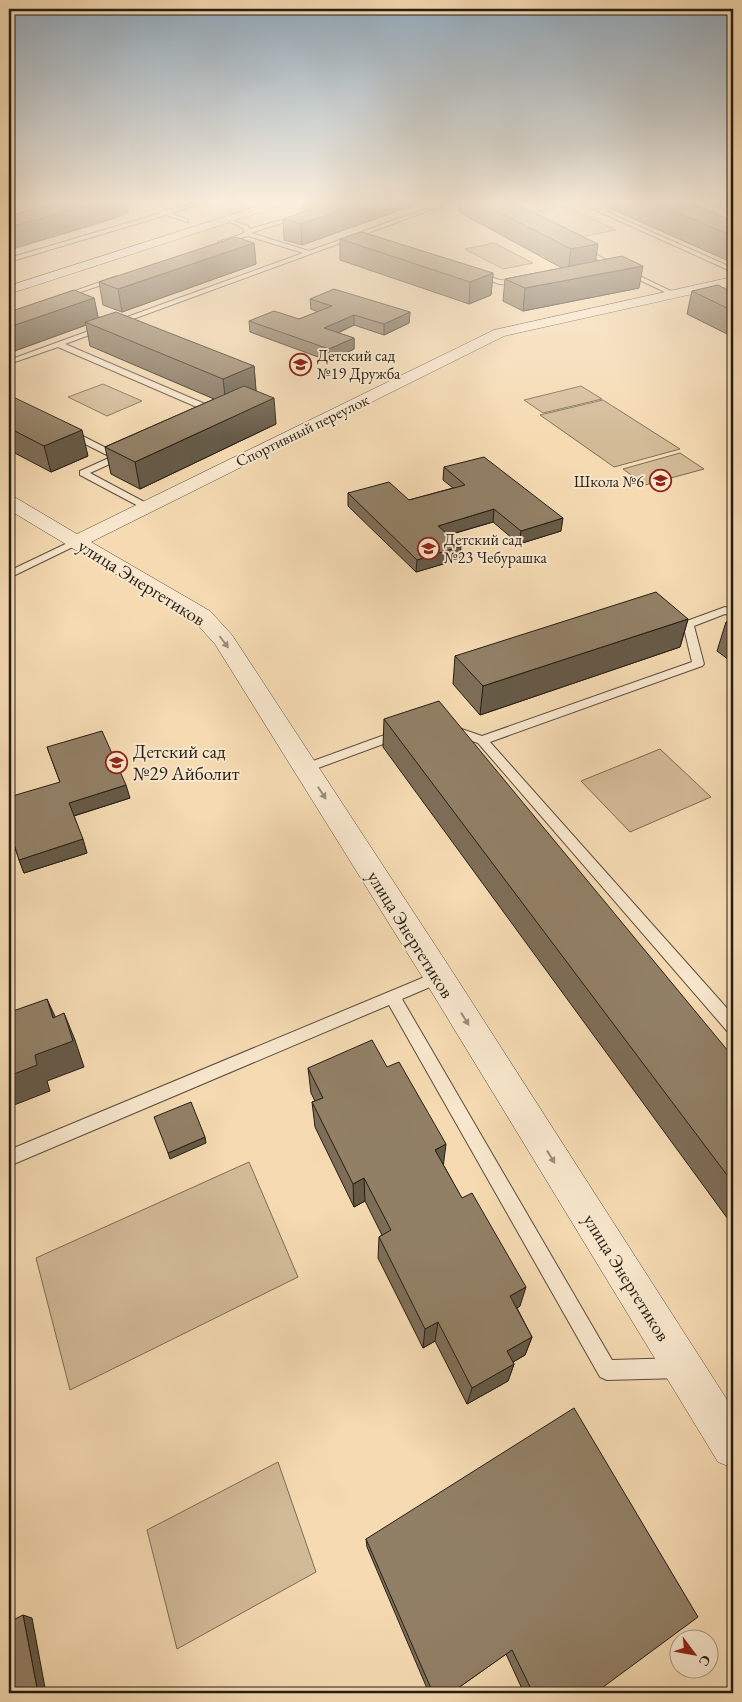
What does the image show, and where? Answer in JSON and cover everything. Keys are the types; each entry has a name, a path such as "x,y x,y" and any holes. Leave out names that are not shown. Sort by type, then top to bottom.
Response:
{"street":[{"path":"9,290 38,280"},
{"name":"Спортивный переулок","path":"78,541 499,333 733,281"},
{"name":"улица Энергетиков","path":"10,504 78,541 202,616 224,640 732,1442"}],"lane":[{"path":"55,299 109,280"},
{"path":"9,362 234,280"},
{"path":"495,280 520,284 529,282"},
{"path":"645,280 673,294"},
{"path":"696,289 712,296"},
{"path":"58,344 216,412 208,416"},
{"path":"59,428 122,455 83,473 147,507"},
{"path":"9,576 78,541"},
{"path":"482,740 698,664 688,624 726,610 733,613"},
{"path":"440,725 482,740 733,1026"},
{"path":"306,768 414,729"},
{"path":"9,1158 439,977"},
{"path":"392,996 606,1370 684,1368"}],"shaded area":[{"path":"103,384 142,401 107,416 68,397"},
{"path":"581,386 602,399 543,413 524,400"},
{"path":"603,400 680,449 614,467 540,415"},
{"path":"680,453 704,469 645,485 623,469"},
{"path":"660,749 711,797 630,832 581,781"},
{"path":"249,1162 298,1277 70,1390 36,1258"},
{"path":"278,1462 316,1572 177,1649 147,1530"}],"building":[{"path":"104,280 143,280 118,289 99,282"},
{"path":"508,280 566,280 525,288"},
{"path":"718,285 733,293 733,311 692,291"},
{"path":"334,289 410,312 384,324 354,315 324,328 354,338 329,349 249,321 274,311 299,319 332,306 310,299"},
{"path":"74,290 94,298 9,327 9,312"},
{"path":"116,312 254,366 223,379 85,322"},
{"path":"244,386 274,398 135,462 105,447"},
{"path":"9,395 82,430 44,446 9,428"},
{"path":"484,457 563,518 521,531 494,509 438,526 461,546 417,560 348,493 389,482 409,500 465,485 444,467"},
{"path":"656,592 688,619 483,686 455,656"},
{"path":"733,620 733,628 726,622"},
{"path":"439,701 733,1057 733,1183 384,719"},
{"path":"102,731 126,785 69,803 83,839 19,860 9,828 9,797 60,782 47,747"},
{"path":"47,999 53,1018 64,1013 73,1041 35,1055 37,1065 9,1076 9,1005 11,1004 13,1011"},
{"path":"372,1040 387,1067 399,1062 446,1144 435,1150 462,1198 472,1193 526,1287 510,1296 532,1337 507,1351 514,1364 472,1388 438,1322 425,1329 379,1237 391,1230 364,1178 353,1184 312,1102 323,1098 308,1068"},
{"path":"191,1102 205,1137 168,1153 154,1117"},
{"path":"574,1408 698,1617 680,1630 670,1630 670,1638 595,1693 533,1693 512,1650 451,1693 433,1693 366,1539"},
{"path":"23,1615 38,1693 9,1693 9,1622"}],"place":[{"name":"Детский сад №19 Дружба","path":"301,364"},
{"name":"Школа №6","path":"660,481"},
{"name":"Детский сад №23 Чебурашка","path":"428,548"},
{"name":"Детский сад №29 Айболит","path":"117,762"}]}
